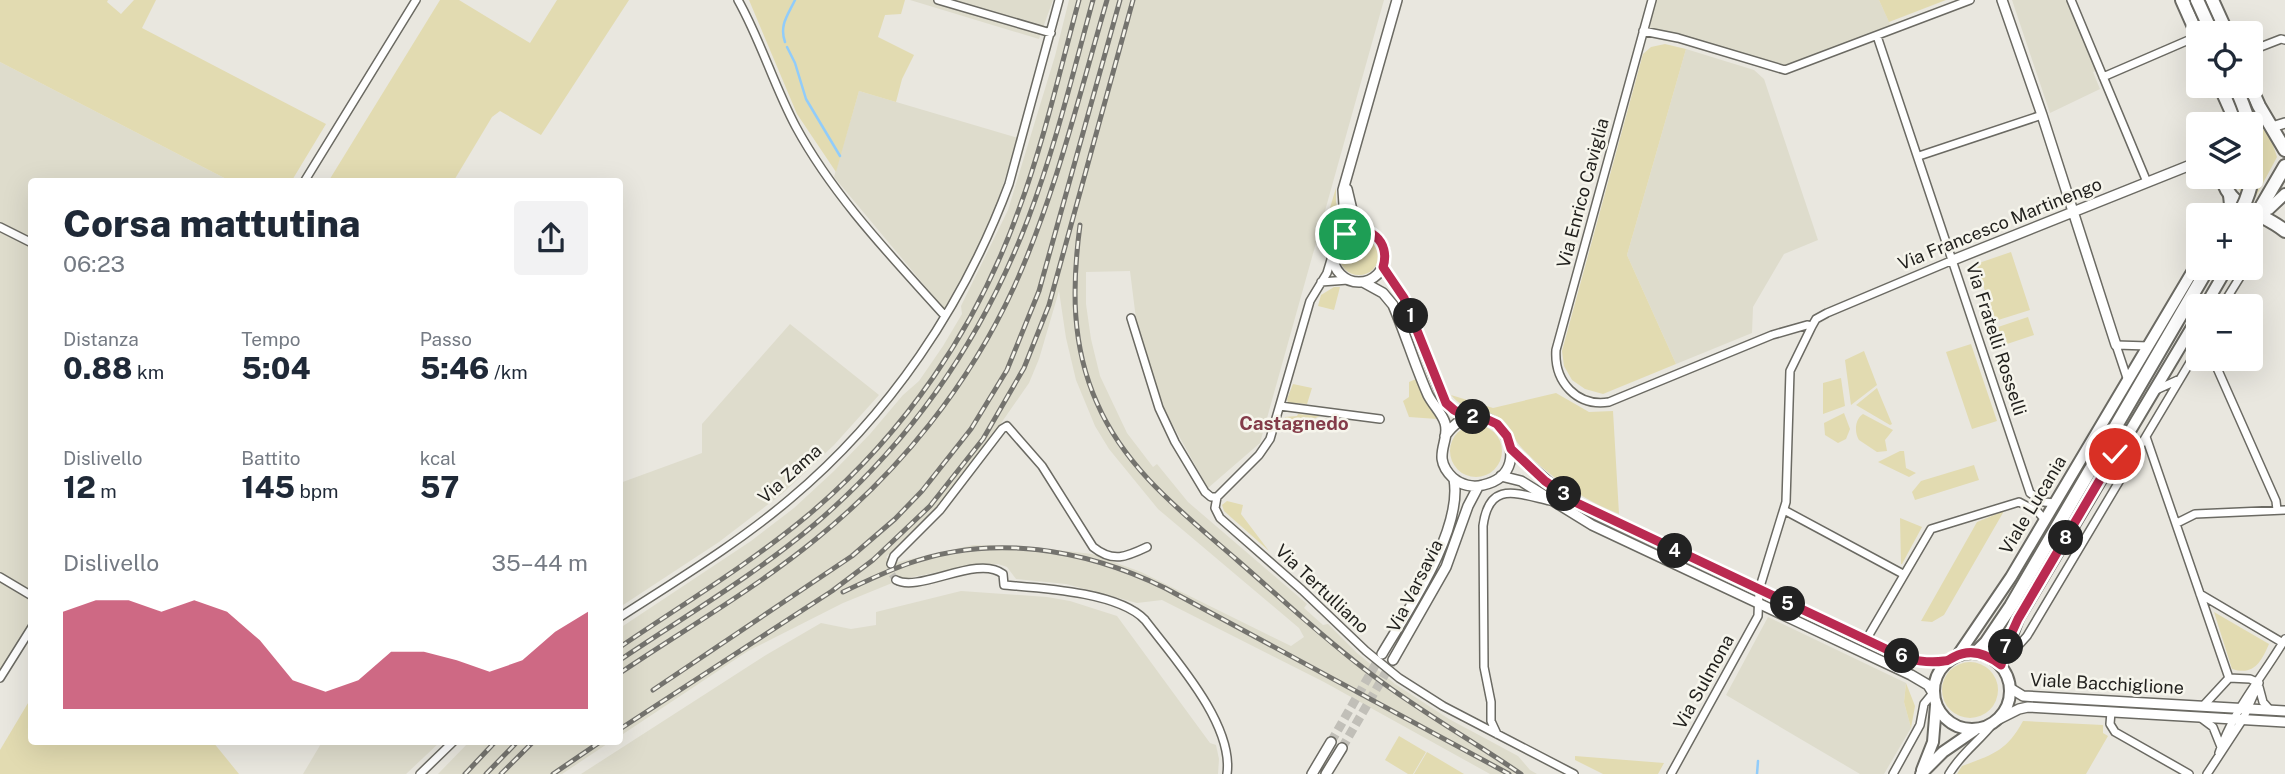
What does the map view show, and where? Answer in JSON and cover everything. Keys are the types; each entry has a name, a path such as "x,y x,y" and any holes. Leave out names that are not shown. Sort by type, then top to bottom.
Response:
{"main road":[{"path":"2182,0 2191,21"},
{"path":"2197,0 2207,21"},
{"path":"2212,0 2222,21"},
{"path":"2240,98 2251,124 2255,151 2251,187 2244,203"},
{"path":"2259,98 2279,125 2285,150"},
{"path":"2263,204 2285,166"},
{"path":"2227,189 2230,203"},
{"path":"2263,213 2285,194"},
{"path":"2229,195 2237,203"},
{"path":"2263,223 2285,231"},
{"name":"Viale Lucania","path":"1958,655 2011,577 2188,280"},
{"path":"1977,652 2011,606 2201,280"},
{"path":"2211,294 2220,280"},
{"path":"2001,665 2018,619 2186,337"},
{"path":"1977,652 2001,665 2010,688 2006,708 1995,721 1977,729 1943,752 1921,774 1933,742 1936,705 1933,693 1938,673 1947,662 1958,655 1977,652"},
{"path":"1936,705 1948,721 1967,729 1977,729"}],"street":[{"path":"306,178 416,0"},
{"path":"738,0 758,37 789,114 822,170 850,207 945,316"},
{"path":"938,0 1051,33"},
{"name":"Via Zama","path":"623,615 711,558 790,499 856,434 885,401 971,274 1009,184 1059,0"},
{"path":"1346,234 1342,196 1397,0"},
{"name":"Via Enrico Caviglia","path":"1571,392 1559,374 1556,351 1652,0"},
{"path":"1643,32 1678,38 1786,70 1970,0"},
{"path":"2002,0 2128,381"},
{"path":"2071,0 2147,181"},
{"name":"Via Fratelli Rosselli","path":"1877,36 2030,494"},
{"path":"2263,46 2285,40"},
{"path":"2103,77 2186,41"},
{"path":"1919,156 2042,115"},
{"name":"Via Francesco Martinengo","path":"1571,392 1589,401 1609,402 1772,335 1814,323 1953,260 2186,166"},
{"path":"1347,179 1349,203 1367,231"},
{"path":"0,227 28,241"},
{"path":"1130,318 1159,408 1175,442 1205,492 1210,497 1217,497 1266,446 1314,290 1321,282 1338,241 1355,230 1367,231 1377,236 1386,258 1376,277 1363,282"},
{"path":"1333,253 1337,271 1348,280"},
{"path":"1383,267 1404,298 1443,398 1454,410 1469,418"},
{"path":"1321,282 1363,282 1383,293 1393,305 1430,399 1444,419 1446,428 1442,447 1443,463 1454,478 1466,485 1489,484 1501,476 1508,465 1511,449 1507,436 1497,424 1484,418 1469,418 1455,424 1445,436"},
{"path":"2214,289 2216,294"},
{"name":"Via Sulmona","path":"1671,774 1758,616 1759,590 1784,510 1790,371 1814,323"},
{"path":"2116,345 2149,346"},
{"path":"2004,654 2018,646 2026,636 2186,370"},
{"path":"2177,523 2195,514 2281,510 2218,371"},
{"path":"2152,392 2180,380"},
{"path":"1280,406 1380,419"},
{"path":"891,564 894,556 923,529 1007,426 1042,466 1093,547 1105,555 1120,559 1147,547"},
{"path":"2146,437 2229,678 2250,679 2259,683"},
{"path":"1511,449 1545,481 1577,503 1905,658 1947,662"},
{"path":"1501,476 1521,481 1592,525 1928,685 1933,693 1924,704 1920,725 1893,774"},
{"name":"Via Varsavia","path":"1382,653 1420,590 1439,550 1454,507 1454,478"},
{"name":"Via Varsavia","path":"1393,660 1439,581 1472,496 1479,486"},
{"path":"1497,734 1491,722 1491,702 1484,667 1485,512 1491,500 1503,494 1551,501"},
{"path":"2024,503 2030,494 2044,502 2055,503"},
{"name":"Via Tertulliano","path":"1217,497 1215,508 1220,518 1377,660 1416,689 1574,774"},
{"path":"1866,640 1931,529 2013,503 2024,503 2045,520"},
{"path":"1784,510 1903,574"},
{"path":"895,580 908,584 946,574 992,569 1003,574 1004,585 1090,596 1133,610 1140,615 1206,704 1227,753 1227,774"},
{"path":"0,577 28,594"},
{"path":"2200,594 2284,641 2207,774"},
{"path":"0,678 28,633"},
{"name":"Viale Bacchiglione","path":"2204,705 2229,678"},
{"path":"2259,683 2262,701 2270,710"},
{"name":"Viale Bacchiglione","path":"2010,688 2023,696 2285,711"},
{"name":"Viale Bacchiglione","path":"1995,721 2023,708 2285,722"},
{"name":"Viale Bacchiglione","path":"2111,712 2110,724 2115,732 2185,772"},
{"path":"2201,718 2213,727 2220,750"},
{"path":"1949,774 1960,755 1977,743 1995,721"},
{"path":"1312,774 1331,741"},
{"path":"420,774 450,745"},
{"path":"1326,774 1342,748"}],"shaded area":[{"path":"0,0 108,0 121,14 134,0 156,0 142,28 326,124 293,178 224,178 0,62"},
{"path":"440,0 459,0 530,43 557,0 629,0 541,135 500,111 492,117 455,178 330,178"},
{"path":"749,0 905,0 901,14 885,15 878,37 914,55 902,79 896,102 859,91 836,172 797,114"},
{"path":"910,0 1053,0 1039,39"},
{"path":"1069,0 1384,0 1260,443 1208,488 1161,404 1136,319 1130,271 1086,272 1086,304 1091,339 1100,376 1127,433 1153,467 1157,464 1188,502 1307,604 1304,608 1323,625 1328,624 1357,653 1395,684 1449,719 1518,756 1537,774 1490,774 1324,682 1162,600 1137,603 1066,584 1016,579 1007,567 998,564 965,567 902,579 843,603 748,651 623,734 623,626 751,541 794,508 870,434 903,395 919,381 943,346 962,314 961,306 1008,210 1055,56","holes":["1059,291 1076,380 1095,426 1109,449 1158,509 1299,628 1304,637 1291,646 1141,572 1092,554 1023,546 973,545 894,563 886,557 938,505 979,455 1029,383"]},
{"path":"1652,0 1879,0 1893,30 1789,69 1643,31"},
{"path":"1879,0 1946,0 1889,22"},
{"path":"2012,0 2067,0 2098,70 2093,72 2100,89 2050,113"},
{"path":"1665,44 1686,49 1627,255 1676,364 1603,394 1585,389 1572,380 1564,366 1562,351 1643,54 1651,47"},
{"path":"1686,49 1754,70 1764,79 1818,240 1784,254 1753,307 1752,333 1676,364 1627,255"},
{"path":"0,62 224,178 28,178 28,632 0,678"},
{"path":"859,91 1018,138 995,210 969,271 945,310 834,177"},
{"path":"2263,130 2268,130 2277,157 2263,183"},
{"path":"1336,188 1340,219 1334,234 1323,231"},
{"path":"2239,189 2260,189 2254,200"},
{"path":"1359,235 1373,241 1379,255 1373,269 1359,275 1345,269 1339,255 1345,241"},
{"path":"2011,252 2030,310 1995,321 1976,264"},
{"path":"1334,287 1340,287 1334,310 1318,306 1321,295"},
{"path":"2028,317 2034,335 2004,345 1998,327"},
{"path":"790,324 879,395 834,445 783,493 719,542 623,605 623,482 702,453 702,424"},
{"path":"1971,344 1997,421 1972,429 1946,352"},
{"path":"1864,351 1877,385 1851,405 1845,360"},
{"path":"1841,378 1845,406 1823,414 1823,383"},
{"path":"1416,379 1425,401 1437,419 1409,417 1403,401 1409,397 1409,382"},
{"path":"1293,384 1312,388 1307,404 1295,403 1294,406 1288,403"},
{"path":"1877,388 1892,424 1890,425 1856,405"},
{"path":"1556,393 1589,412 1613,411 1619,514 1579,494 1542,468 1518,444 1503,420 1463,405 1451,395 1493,408"},
{"path":"1844,413 1850,429 1846,439 1838,443 1825,435 1824,423"},
{"path":"1298,414 1320,416 1304,423 1302,435 1295,433 1284,421 1285,417"},
{"path":"1863,414 1893,430 1885,440 1887,451 1877,452 1859,440 1856,426"},
{"path":"1476,425 1495,432 1502,451 1495,470 1476,477 1457,470 1450,451 1457,432"},
{"path":"1904,451 1906,468 1916,473 1909,477 1878,462"},
{"path":"1974,465 1979,480 1915,500 1912,492 1921,481"},
{"path":"1227,501 1243,505 1241,514 1269,551 1224,511 1222,505"},
{"path":"2004,511 1944,615 1932,622 1921,621 1977,522"},
{"path":"1900,518 1922,527 1902,564 1901,564"},
{"path":"961,591 1047,597 1070,601 1117,616 1210,743 1216,745 1218,774 581,774 766,655 821,623 851,629 876,625 876,612"},
{"path":"2214,612 2269,644 2256,666 2246,671 2232,669"},
{"path":"1768,617 1906,683 1904,702 1911,728 1884,774 1860,774 1726,695"},
{"path":"1965,662 1975,662 1990,670 1996,679 1996,701 1990,710 1975,718 1965,718 1947,706 1942,695 1942,685 1954,667"},
{"path":"1906,683 1915,706 1911,728 1904,702"},
{"path":"28,703 28,745 215,745 239,774 0,774 0,750"},
{"path":"2023,721 2103,725 2103,733 2108,736 2086,774 1957,774 1962,766 2005,746"},
{"path":"1399,736 1426,752 1413,774 1408,774 1385,760"},
{"path":"320,745 437,745 406,774 303,774"},
{"path":"466,745 606,745 562,774 438,774"},
{"path":"1427,752 1464,774 1414,774"},
{"path":"1575,756 1664,763 1658,774 1603,774 1575,760"}],"waterway":[{"path":"785,42 784,25 795,0"},
{"path":"787,47 806,99 840,156"},
{"path":"1757,774 1758,761"}],"tunnel":[{"path":"891,564 891,573 896,580"},
{"path":"1331,742 1381,655"},
{"path":"1342,748 1392,662"}],"railway":[{"path":"623,645 739,568 807,516 875,451 934,377 982,296 1019,209 1044,131 1079,0"},
{"path":"623,658 744,578 815,524 883,458 941,385 989,305 1028,219 1055,138 1093,0"},
{"path":"623,671 744,592 847,513 904,455 954,392 996,323 1029,252 1065,145 1107,0"},
{"path":"653,690 852,556 895,519 922,491 971,429 1007,370 1039,291 1120,0"},
{"path":"623,727 832,591 873,560 930,506 983,439 1024,368 1049,305 1133,0"},
{"path":"1080,225 1075,293 1082,359 1088,381 1109,427 1140,470 1196,525 1357,663 1410,702 1521,774"},
{"path":"843,592 907,564 972,549 1038,550 1103,563 1165,588 1509,774"},
{"path":"465,774 492,745"},
{"path":"486,774 514,745"},
{"path":"501,774 530,745"},
{"path":"553,774 596,745"}],"district":[{"name":"Castagnedo","path":"1294,423"}],"route":[{"path":"1345,234 1364,230 1374,234 1382,243 1386,255 1383,267 1404,298 1446,403 1469,418 1484,418 1497,424 1507,436 1511,449 1545,481 1592,512 1905,658 1947,662 1955,656 1977,652 2001,665 2018,619 2115,454"}]}
